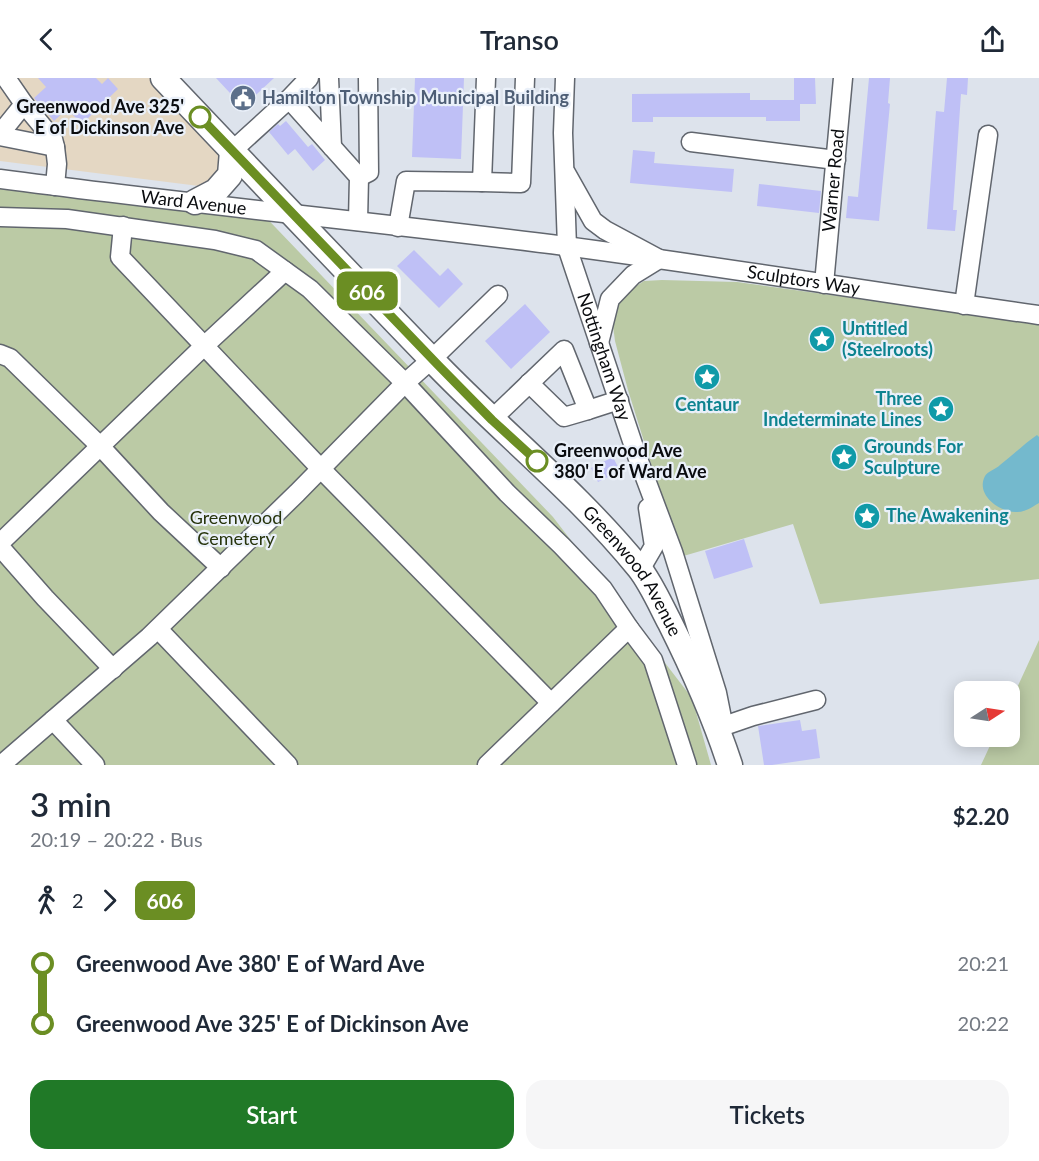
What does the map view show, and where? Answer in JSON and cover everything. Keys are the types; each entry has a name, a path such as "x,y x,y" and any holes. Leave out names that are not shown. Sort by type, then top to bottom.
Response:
{"main road":[{"name":"Greenwood Avenue","path":"163,78 492,420 553,474 640,570 684,650 718,728"},
{"path":"195,202 216,191 230,175 232,150"},
{"name":"Nottingham Way","path":"718,728 730,765"}],"street":[{"path":"6,78 24,104 50,134 55,147 57,164 55,186"},
{"path":"232,150 309,78"},
{"path":"329,78 332,147"},
{"path":"359,177 369,172 368,78"},
{"path":"482,182 486,78"},
{"path":"398,227 406,181 521,183 525,78"},
{"name":"Nottingham Way","path":"565,78 563,133 567,247 637,456 673,552 717,693 722,718 718,728"},
{"name":"Warner Road","path":"824,284 843,78"},
{"path":"289,99 359,177 358,221"},
{"path":"24,104 0,135 55,147"},
{"path":"964,304 988,135"},
{"path":"691,142 836,160"},
{"path":"565,170 593,221 605,230 659,259"},
{"name":"Ward Avenue","path":"0,179 567,247"},
{"path":"0,217 67,219 215,240 256,250 310,289 405,383 507,493 603,589 653,660 687,765"},
{"path":"123,226 120,257 321,469 551,703"},
{"name":"Sculptors Way","path":"567,247 1039,315"},
{"path":"599,343 610,299 633,275 659,259"},
{"path":"113,669 45,598 0,545 100,446 285,271"},
{"path":"3,757 52,720 158,629 405,383 498,295"},
{"path":"492,420 564,350 588,410"},
{"path":"0,354 10,358 100,446 162,512 221,568"},
{"path":"529,383 564,417 619,400"},
{"path":"637,456 654,546 640,570"},
{"path":"487,765 629,627"},
{"path":"158,629 288,765"},
{"path":"718,728 753,716 816,700"},
{"path":"52,720 95,765"}],"shaded area":[{"path":"0,78 152,78 223,156 225,174 199,186 0,161"}],"green space":[{"name":"Greenwood Cemetery","path":"0,174 254,205 553,517 692,698 711,765 0,765"},
{"name":"Grounds For Sculpture","path":"644,281 737,282 1039,324 1039,579 820,604 793,524 680,557 628,390 613,326 618,305 627,292"},
{"path":"1039,640 1039,765 981,765 989,747 1020,747 1020,681"}],"water":[{"path":"1037,435 1039,437 1039,503 1020,512 1010,512 991,502 986,496 983,490 985,476"}],"building":[{"path":"38,78 96,78 102,84 108,78 118,89 82,124 67,109 54,121 34,98 46,87"},
{"name":"Hamilton Township Municipal Building","path":"216,78 274,78 243,107"},
{"path":"415,78 464,78 461,159 412,157"},
{"path":"794,78 815,78 816,104 800,104 800,121 766,121 766,117 653,117 653,122 632,122 632,94 750,93 750,100 794,100"},
{"path":"869,78 890,78 888,103 890,104 879,221 846,218 848,196 858,197"},
{"path":"947,78 968,78 967,95 961,94 953,210 957,210 955,231 927,229 936,111 944,112"},
{"path":"286,121 308,147 312,144 325,160 313,171 295,149 288,155 269,132 278,124 280,126"},
{"path":"633,150 655,152 654,163 734,169 732,192 630,183"},
{"path":"759,184 821,191 819,213 757,206"},
{"path":"414,250 440,276 448,268 463,284 439,308 397,266"},
{"path":"525,304 550,332 511,369 485,341"},
{"path":"613,457 620,471 598,482 591,468"},
{"path":"744,539 753,567 714,579 705,551"},
{"path":"800,720 802,731 816,729 820,758 764,765 758,726"}],"bus line":[{"name":"606","path":"200,117 438,365 492,420 537,461"}],"place":[{"name":"Hamilton Township Municipal Building","path":"243,98"},
{"name":"Greenwood Ave 325' E of Dickinson Ave","path":"200,117"},
{"name":"Untitled (Steelroots)","path":"822,339"},
{"name":"Centaur","path":"707,377"},
{"name":"Three Indeterminate Lines","path":"941,409"},
{"name":"Grounds For Sculpture","path":"844,457"},
{"name":"Greenwood Ave 380' E of Ward Ave","path":"537,461"},
{"name":"The Awakening","path":"867,516"}]}
